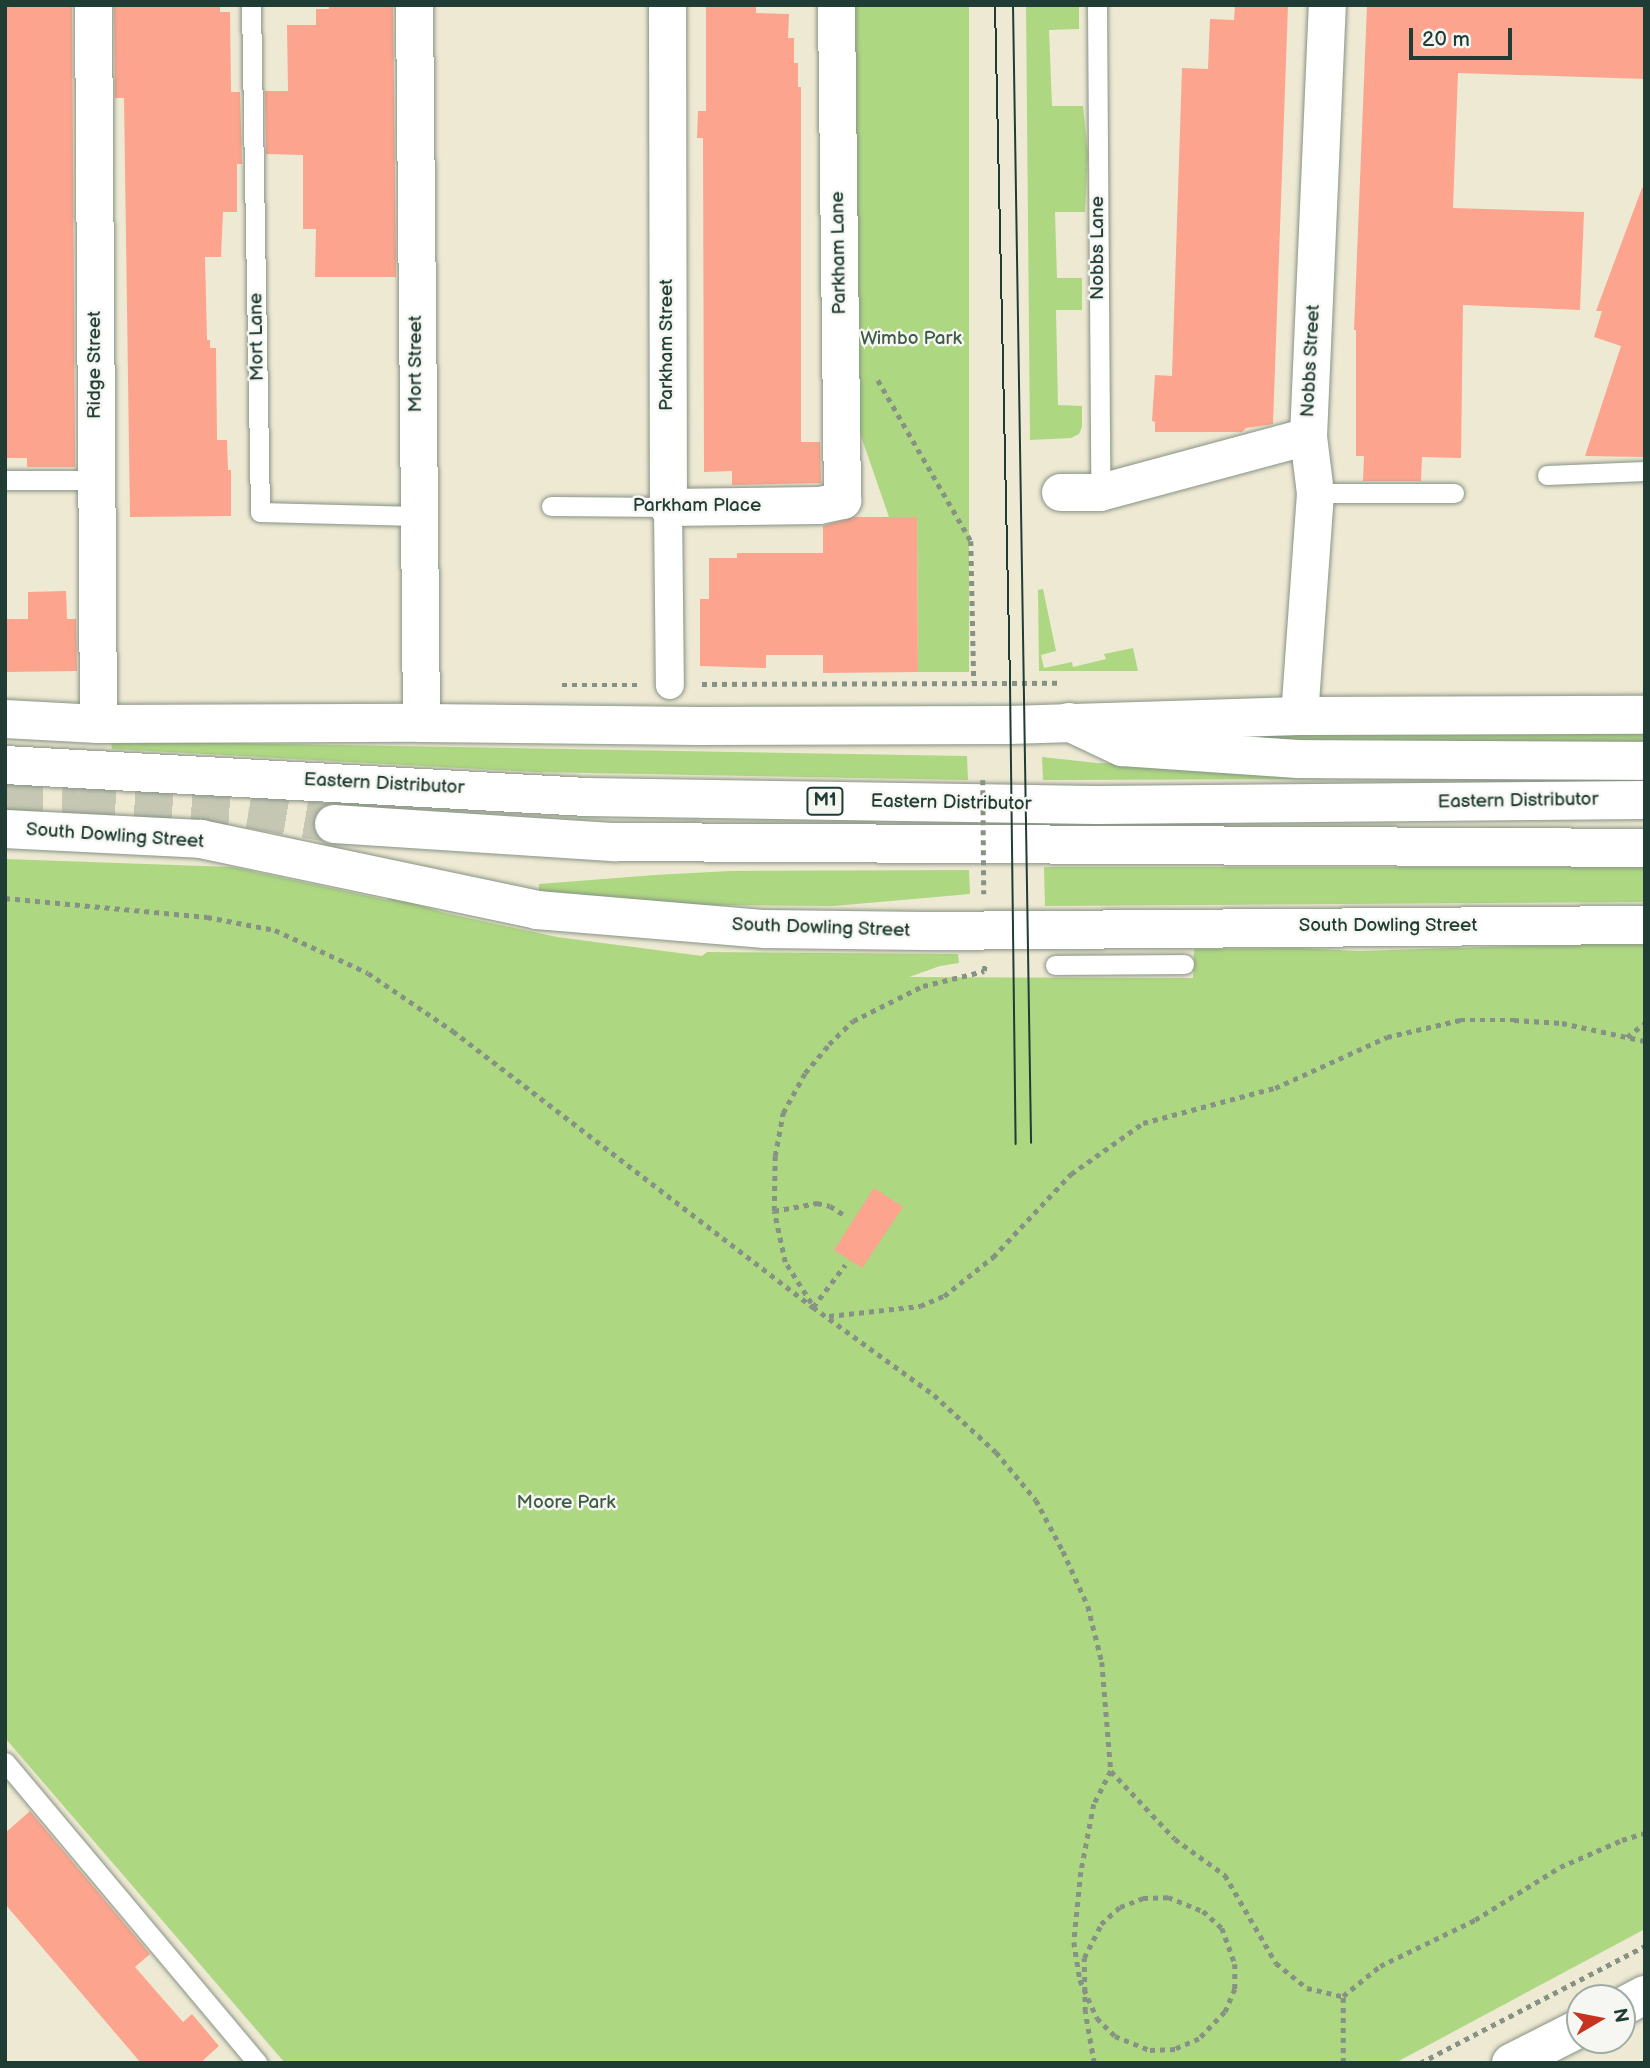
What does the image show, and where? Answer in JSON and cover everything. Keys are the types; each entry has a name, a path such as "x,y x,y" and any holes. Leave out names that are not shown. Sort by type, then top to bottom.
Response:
{"main road":[{"path":"5,719 98,724 698,726 1069,722 1299,716 1645,715"},
{"path":"1069,722 1122,747 1298,759 1645,761"},
{"name":"Eastern Distributor","path":"5,765 586,797 1098,805 1645,800"},
{"name":"Eastern Distributor","path":"334,824 615,842 1645,848"},
{"name":"South Dowling Street","path":"5,829 201,839 311,864 550,911 765,929 925,932 1113,946 1645,925"},
{"path":"1511,2063 1566,2035"}],"street":[{"name":"Ridge Street","path":"93,5 98,724"},
{"name":"Mort Street","path":"414,5 421,723"},
{"name":"Parkham Street","path":"667,5 670,685"},
{"name":"Parkham Lane","path":"836,5 842,500"},
{"name":"Nobbs Street","path":"1299,716 1315,493 1308,436 1327,5"},
{"path":"1060,492 1100,492 1308,436"},
{"name":"Parkham Place","path":"668,508 819,505 842,500"}],"lane":[{"name":"Mort Lane","path":"251,5 260,512 417,516"},
{"name":"Nobbs Lane","path":"1097,5 1100,492"},
{"path":"1547,475 1645,471"},
{"path":"5,480 96,480"},
{"path":"1315,493 1454,493"},
{"name":"Parkham Place","path":"551,506 668,508"},
{"path":"1055,965 1113,946 1184,964"},
{"path":"5,1762 258,2063"}],"path":[{"path":"874,373 971,541 974,683 978,694"},
{"path":"670,685 1060,683"},
{"path":"983,780 984,894"},
{"path":"5,898 207,917 275,930 368,973 453,1031 813,1307 934,1395 996,1452 1036,1500 1063,1550 1088,1606 1102,1662 1111,1771 1094,1804 1081,1872 1074,1942 1076,1964 1086,1995 1097,2018 1115,2036 1150,2050 1175,2049 1209,2032 1225,2012 1234,1989 1235,1964 1228,1939 1203,1911 1168,1897 1143,1898 1120,1908 1101,1924 1084,1958 1085,2012 1094,2063"},
{"path":"813,1307 785,1262 774,1212 775,1156 783,1113 805,1073 828,1044 853,1021 923,986 984,971 985,958"},
{"path":"828,1316 920,1306 944,1296 993,1257 1070,1174 1143,1123 1275,1088 1387,1037 1460,1020 1514,1020 1562,1023 1645,1041"},
{"path":"1626,1037 1645,1023"},
{"path":"774,1212 817,1203 830,1206 846,1216"},
{"path":"813,1307 845,1265"},
{"path":"1111,1771 1175,1839 1225,1875 1254,1930 1276,1963 1307,1988 1343,1996"},
{"path":"1343,1996 1380,1966 1475,1920 1560,1867 1645,1833"},
{"path":"1420,2063 1645,1946"},
{"path":"1343,1996 1343,2063"}],"green space":[{"name":"Wimbo Park","path":"855,5 969,5 969,672 918,672 917,517 889,517 852,410"},
{"path":"1026,5 1079,5 1079,29 1049,30 1052,106 1083,106 1088,154 1085,212 1055,212 1057,278 1082,278 1082,310 1056,310 1058,405 1082,406 1082,427 1079,434 1071,438 1030,440"},
{"path":"1043,589 1056,651 1041,655 1044,668 1072,662 1073,667 1106,659 1104,654 1133,648 1138,671 1039,671 1038,590"},
{"path":"1645,731 1645,745 1159,738 1160,735"},
{"path":"111,741 967,756 968,780 534,772 112,749"},
{"path":"1042,757 1097,763 1322,770 1323,779 1043,780"},
{"name":"Moore Park","path":"5,859 232,867 387,900 393,897 445,913 557,937 702,956 707,952 958,954 959,963 940,966 909,977 1193,978 1194,949 1297,948 1359,951 1645,942 1645,1929 1395,2063 285,2063 5,1738"},
{"path":"1044,867 1645,867 1645,902 1045,906"},
{"path":"969,870 970,894 834,906 675,905 539,895 539,884 655,875 730,871"}],"building":[{"path":"5,5 72,5 75,467 27,467 27,458 5,458"},
{"path":"114,5 220,5 220,12 230,12 231,92 240,92 242,164 237,164 237,212 223,212 221,257 205,257 207,340 210,340 210,348 216,348 217,440 227,440 228,470 231,470 231,516 130,517 124,98 115,98"},
{"path":"329,5 393,5 396,277 315,277 316,229 303,229 303,155 266,154 265,91 288,91 287,25 316,25 316,9 329,9"},
{"path":"706,5 756,5 756,13 789,14 788,38 794,38 794,63 798,63 798,87 801,87 801,442 820,442 821,483 732,485 732,471 704,472 703,138 697,138 698,111 706,111"},
{"path":"1235,5 1288,5 1273,424 1246,428 1242,432 1155,432 1155,422 1152,421 1155,375 1172,376 1182,68 1208,69 1210,19 1234,20"},
{"path":"1367,5 1645,5 1645,79 1458,73 1453,208 1584,212 1580,310 1463,305 1461,458 1422,457 1421,481 1363,481 1364,456 1356,456 1354,330"},
{"path":"1642,188 1645,189 1645,457 1585,456 1621,346 1594,337 1602,311 1596,311"},
{"path":"854,517 917,517 918,672 823,673 823,655 766,655 766,668 700,666 700,599 709,599 709,558 737,558 737,553 823,553 823,526"},
{"path":"66,591 67,619 76,619 77,671 5,672 5,619 28,619 28,592"},
{"path":"874,1188 903,1207 862,1268 834,1250"},
{"path":"30,1811 150,1954 135,1967 183,2022 192,2014 219,2046 200,2063 141,2063 5,1904 5,1833"}],"tunnel":[{"path":"5,797 78,796 249,809 334,824"}],"tram line":[{"path":"995,5 1010,683 1016,1144"},
{"path":"1013,5 1031,1143"}]}
